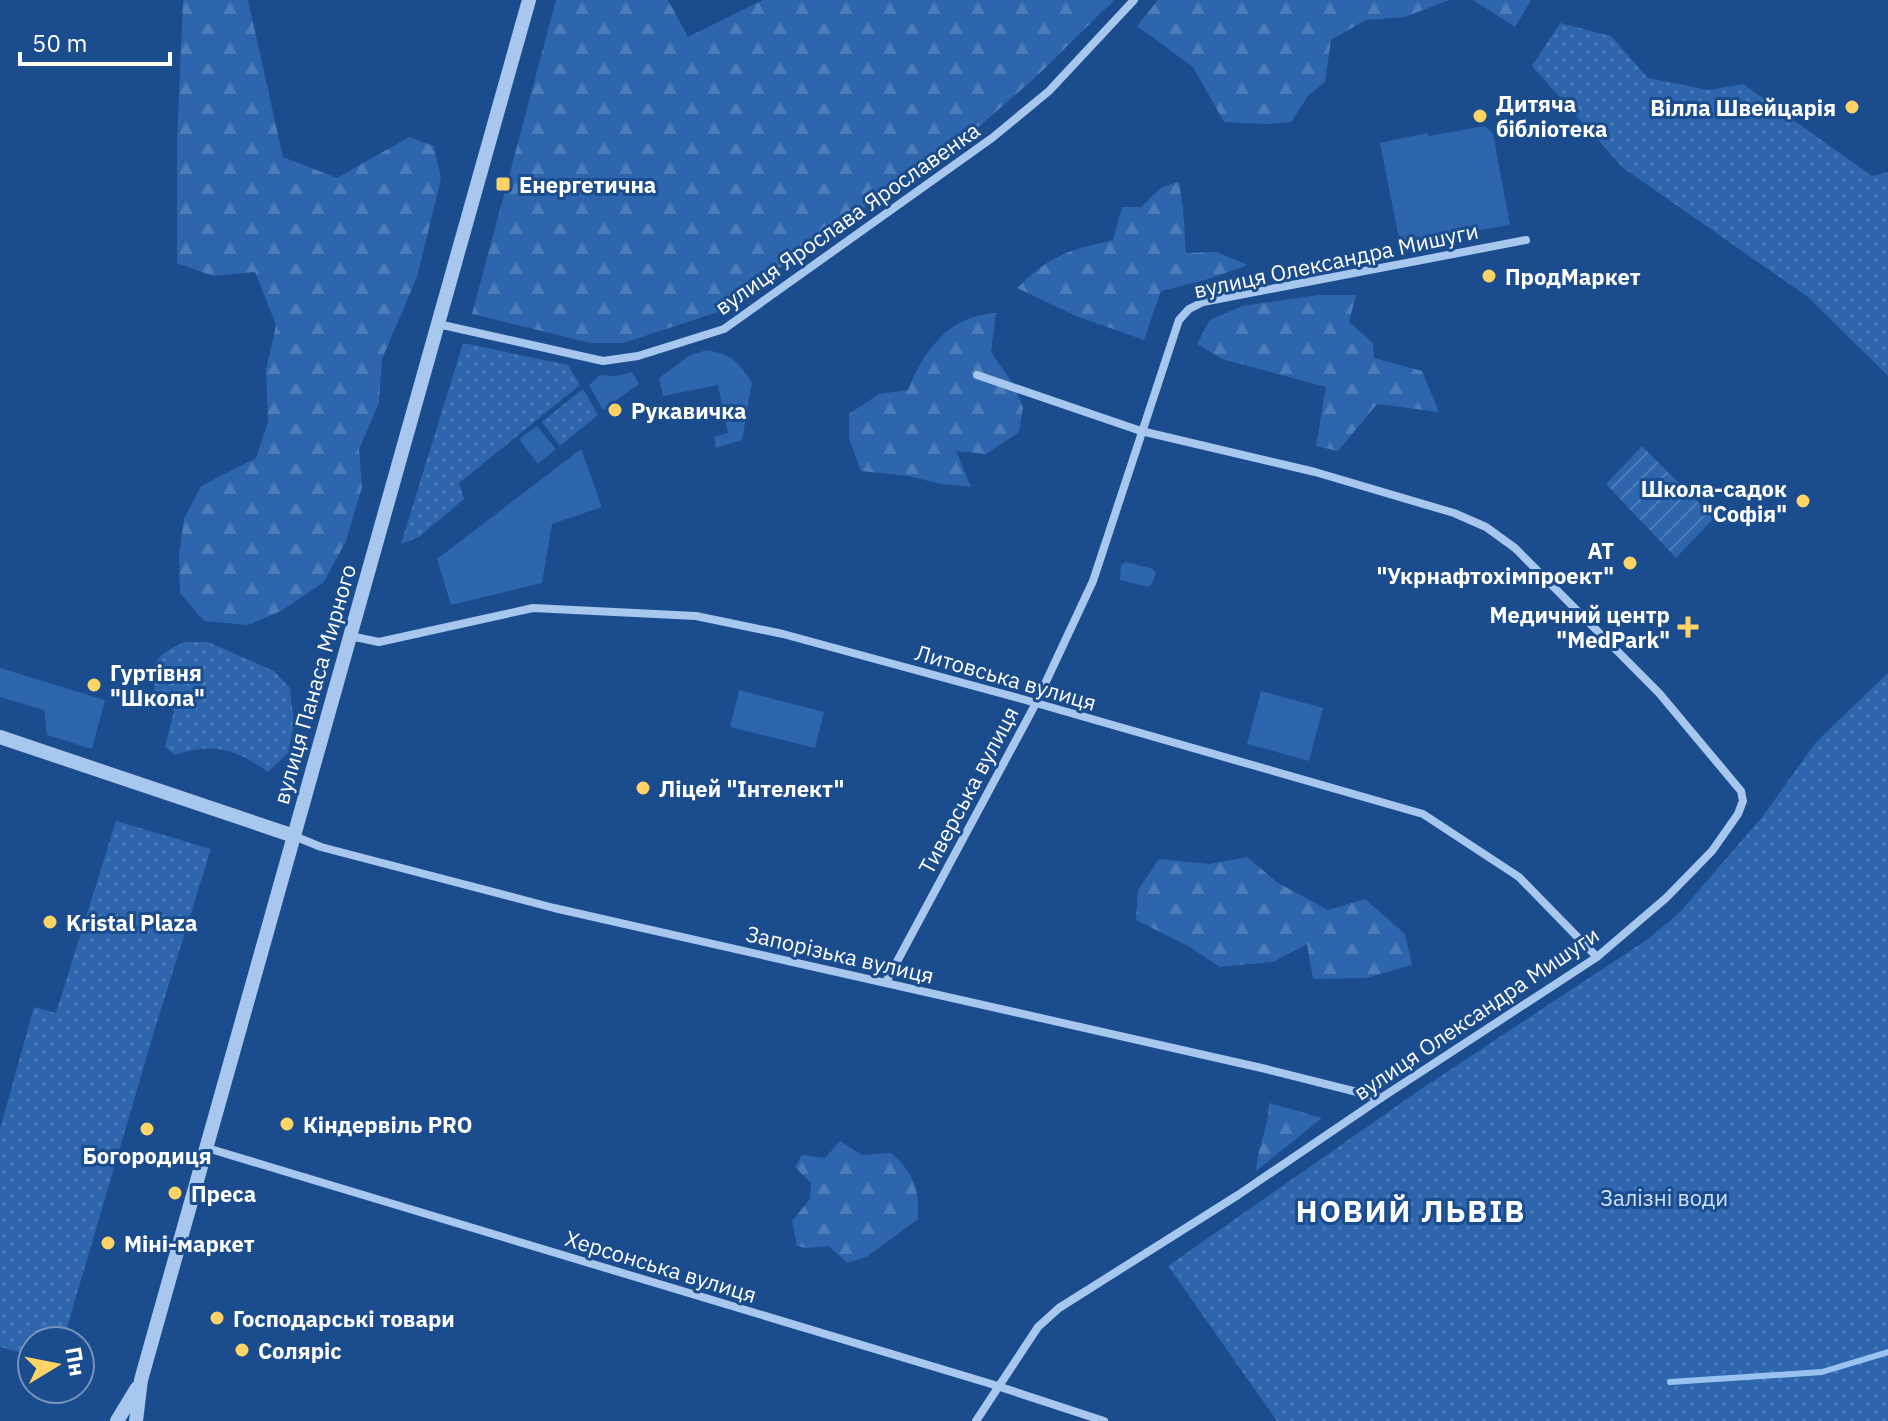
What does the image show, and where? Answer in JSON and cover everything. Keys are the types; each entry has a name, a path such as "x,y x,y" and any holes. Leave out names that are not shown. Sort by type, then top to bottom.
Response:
{"street":[{"name":"вулиця Панаса Мирного","path":"136,1421 141,1380 529,0"},
{"name":"вулиця Ярослава Ярославенка","path":"438,324 603,361 638,356 724,329 992,138 1049,91 1134,0"},
{"name":"вулиця Олександра Мишуги","path":"1141,431 1179,320 1189,309 1203,302 1526,240"},
{"name":"вулиця Олександра Мишуги","path":"976,1421 1038,1327 1059,1308 1238,1195 1597,957 1666,898 1712,851 1738,814 1743,801 1741,791 1659,693 1515,548 1486,527 1454,513 1315,472 1141,431 977,375"},
{"name":"Тиверська вулиця","path":"886,982 1036,703 1093,581 1141,431"},
{"name":"Литовська вулиця","path":"350,636 379,642 533,608 696,616 783,634 1423,814 1519,877 1597,957"},
{"path":"0,737 294,836"},
{"name":"Запорізька вулиця","path":"294,836 321,847 554,908 1381,1098"},
{"name":"Херсонська вулиця","path":"207,1148 998,1386 1104,1421"},
{"name":"вулиця Панаса Мирного","path":"117,1421 141,1380"}],"green space":[{"path":"183,0 248,0 283,157 337,178 409,137 434,146 441,179 417,277 382,359 379,403 359,449 362,487 346,541 324,582 281,611 248,625 204,621 180,593 179,554 184,519 201,486 256,458 268,422 266,370 276,325 255,272 213,276 177,263 177,143"},
{"path":"556,0 668,0 688,37 763,0 1114,0 1038,75 965,139 718,312 623,343 591,343 472,314"},
{"path":"1158,0 1449,0 1405,17 1366,20 1331,40 1325,82 1308,96 1291,122 1266,124 1224,122 1193,67 1137,26"},
{"path":"1473,0 1531,0 1515,27"},
{"path":"1560,23 1611,36 1648,78 1708,90 1743,84 1872,176 1888,172 1888,376 1808,297 1623,168 1532,66"},
{"path":"1485,126 1493,134 1510,225 1406,242 1398,234 1380,143"},
{"path":"1179,182 1186,253 1216,252 1248,265 1161,291 1144,340 1076,316 1017,288 1061,255 1113,240 1122,207 1141,207 1162,187"},
{"path":"1319,295 1356,295 1349,322 1373,343 1374,358 1422,371 1439,412 1377,404 1338,451 1316,446 1326,387 1222,359 1197,344 1210,320 1242,306"},
{"path":"996,313 991,352 1015,387 1023,408 1019,432 986,454 956,451 971,487 861,471 849,438 849,414 879,394 908,390 925,357 950,329 971,318"},
{"path":"463,343 568,365 580,385 459,483 464,499 419,537 401,544"},
{"path":"707,350 734,360 752,382 742,440 716,448 714,437 728,433 718,385 663,396 659,378 690,355"},
{"path":"632,372 639,384 603,410 589,385 600,375 616,376"},
{"path":"583,389 598,415 560,446 542,422"},
{"path":"537,426 556,449 538,464 519,439"},
{"path":"1642,446 1714,518 1676,558 1606,484"},
{"path":"581,449 602,507 552,524 542,583 451,605 437,559"},
{"path":"1126,562 1153,569 1156,573 1152,584 1148,587 1120,580 1121,565"},
{"path":"185,642 208,642 274,671 290,688 294,724 288,753 268,772 224,750 201,749 175,755 165,747 174,711 155,695 155,667 166,651"},
{"path":"0,668 105,700 92,749 47,735 44,710 0,697"},
{"name":"Залізні води","path":"1888,673 1888,1421 1277,1421 1168,1266 1424,1087 1648,939 1680,912 1763,816 1816,742"},
{"path":"739,690 824,712 815,748 730,727"},
{"path":"1261,691 1323,708 1309,761 1247,744"},
{"path":"116,821 211,849 68,1325 16,1325 16,1352 0,1347 0,1129 34,1007 56,1013"},
{"path":"1247,857 1278,883 1328,910 1365,899 1405,934 1412,965 1366,978 1313,979 1307,944 1273,962 1220,967 1188,946 1136,920 1138,890 1159,859 1209,864"},
{"path":"1269,1103 1322,1118 1256,1171 1267,1120"},
{"path":"840,1141 862,1155 891,1153 910,1174 918,1199 918,1219 868,1256 848,1263 828,1246 797,1246 792,1221 810,1199 811,1183 795,1167 802,1155 825,1158"}],"waterway":[{"path":"1670,1382 1822,1372 1888,1352"}],"place":[{"name":"Вілла Швейцарія","path":"1852,107"},
{"name":"Дитяча бібліотека","path":"1480,116"},
{"name":"Енергетична","path":"503,184"},
{"name":"ПродМаркет","path":"1489,276"},
{"name":"Рукавичка","path":"615,410"},
{"name":"Школа-садок \"Софія\"","path":"1803,501"},
{"name":"АТ \"Укрнафтохімпроект\"","path":"1630,563"},
{"name":"Медичний центр \"MedPark\"","path":"1688,627"},
{"name":"Гуртівня \"Школа\"","path":"94,685"},
{"name":"Ліцей \"Інтелект\"","path":"643,788"},
{"name":"Kristal Plaza","path":"50,922"},
{"name":"Кіндервіль PRO","path":"287,1124"},
{"name":"Богородиця","path":"147,1129"},
{"name":"Преса","path":"175,1193"},
{"name":"Міні-маркет","path":"108,1243"},
{"name":"Господарські товари","path":"217,1318"},
{"name":"Соляріс","path":"242,1350"}],"district":[{"name":"НОВИЙ ЛЬВІВ","path":"1411,1210"}]}
